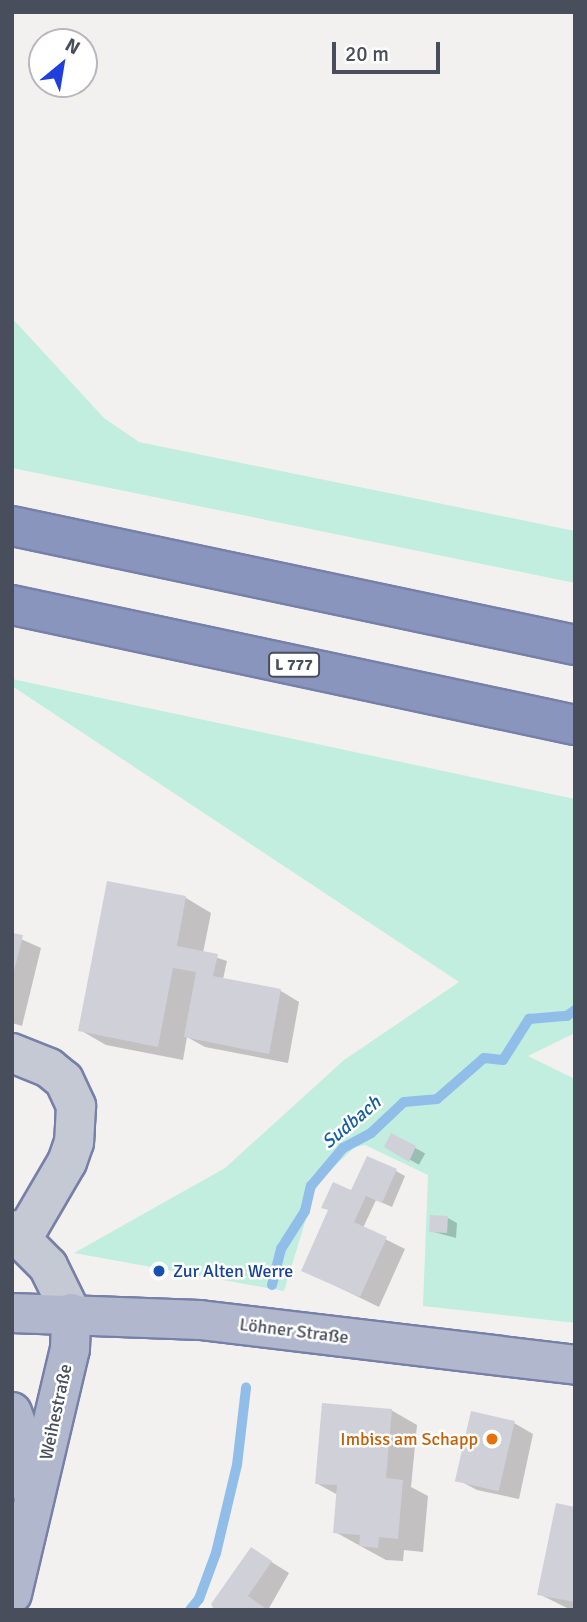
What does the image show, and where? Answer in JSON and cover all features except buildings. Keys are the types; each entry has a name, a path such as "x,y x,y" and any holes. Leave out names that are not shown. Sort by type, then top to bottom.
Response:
{"highway":[{"path":"12,526 575,645"},
{"name":"L 777","path":"12,605 575,725"}],"main road":[{"name":"Löhner Straße","path":"12,1313 200,1320 575,1365"},
{"name":"Weihestraße","path":"12,1594 35,1510 70,1349 71,1314"},
{"name":"Weihestraße","path":"12,1412 27,1453 35,1510"}],"street":[{"path":"12,1053 49,1068 64,1080 76,1106 74,1142 67,1162 17,1234 48,1266 71,1314"}],"green space":[{"path":"12,318 104,418 139,442 575,531 575,583 12,468"},
{"path":"12,679 575,799 575,1033 528,1056 575,1079 575,1323 423,1306 428,1175 365,1145 355,1147 317,1183 284,1291 74,1253 225,1168 344,1060 459,982 12,686"}],"waterway":[{"name":"Sudbach","path":"272,1285 281,1249 305,1211 311,1186 343,1148 371,1133 404,1102 437,1099 484,1058 503,1060 529,1019 567,1016 575,1010"},
{"name":"Sudbach","path":"190,1610 199,1599 216,1553 237,1465 246,1388"}],"place":[{"name":"Zur Alten Werre","path":"159,1271"},
{"name":"Imbiss am Schapp","path":"492,1439"}]}
